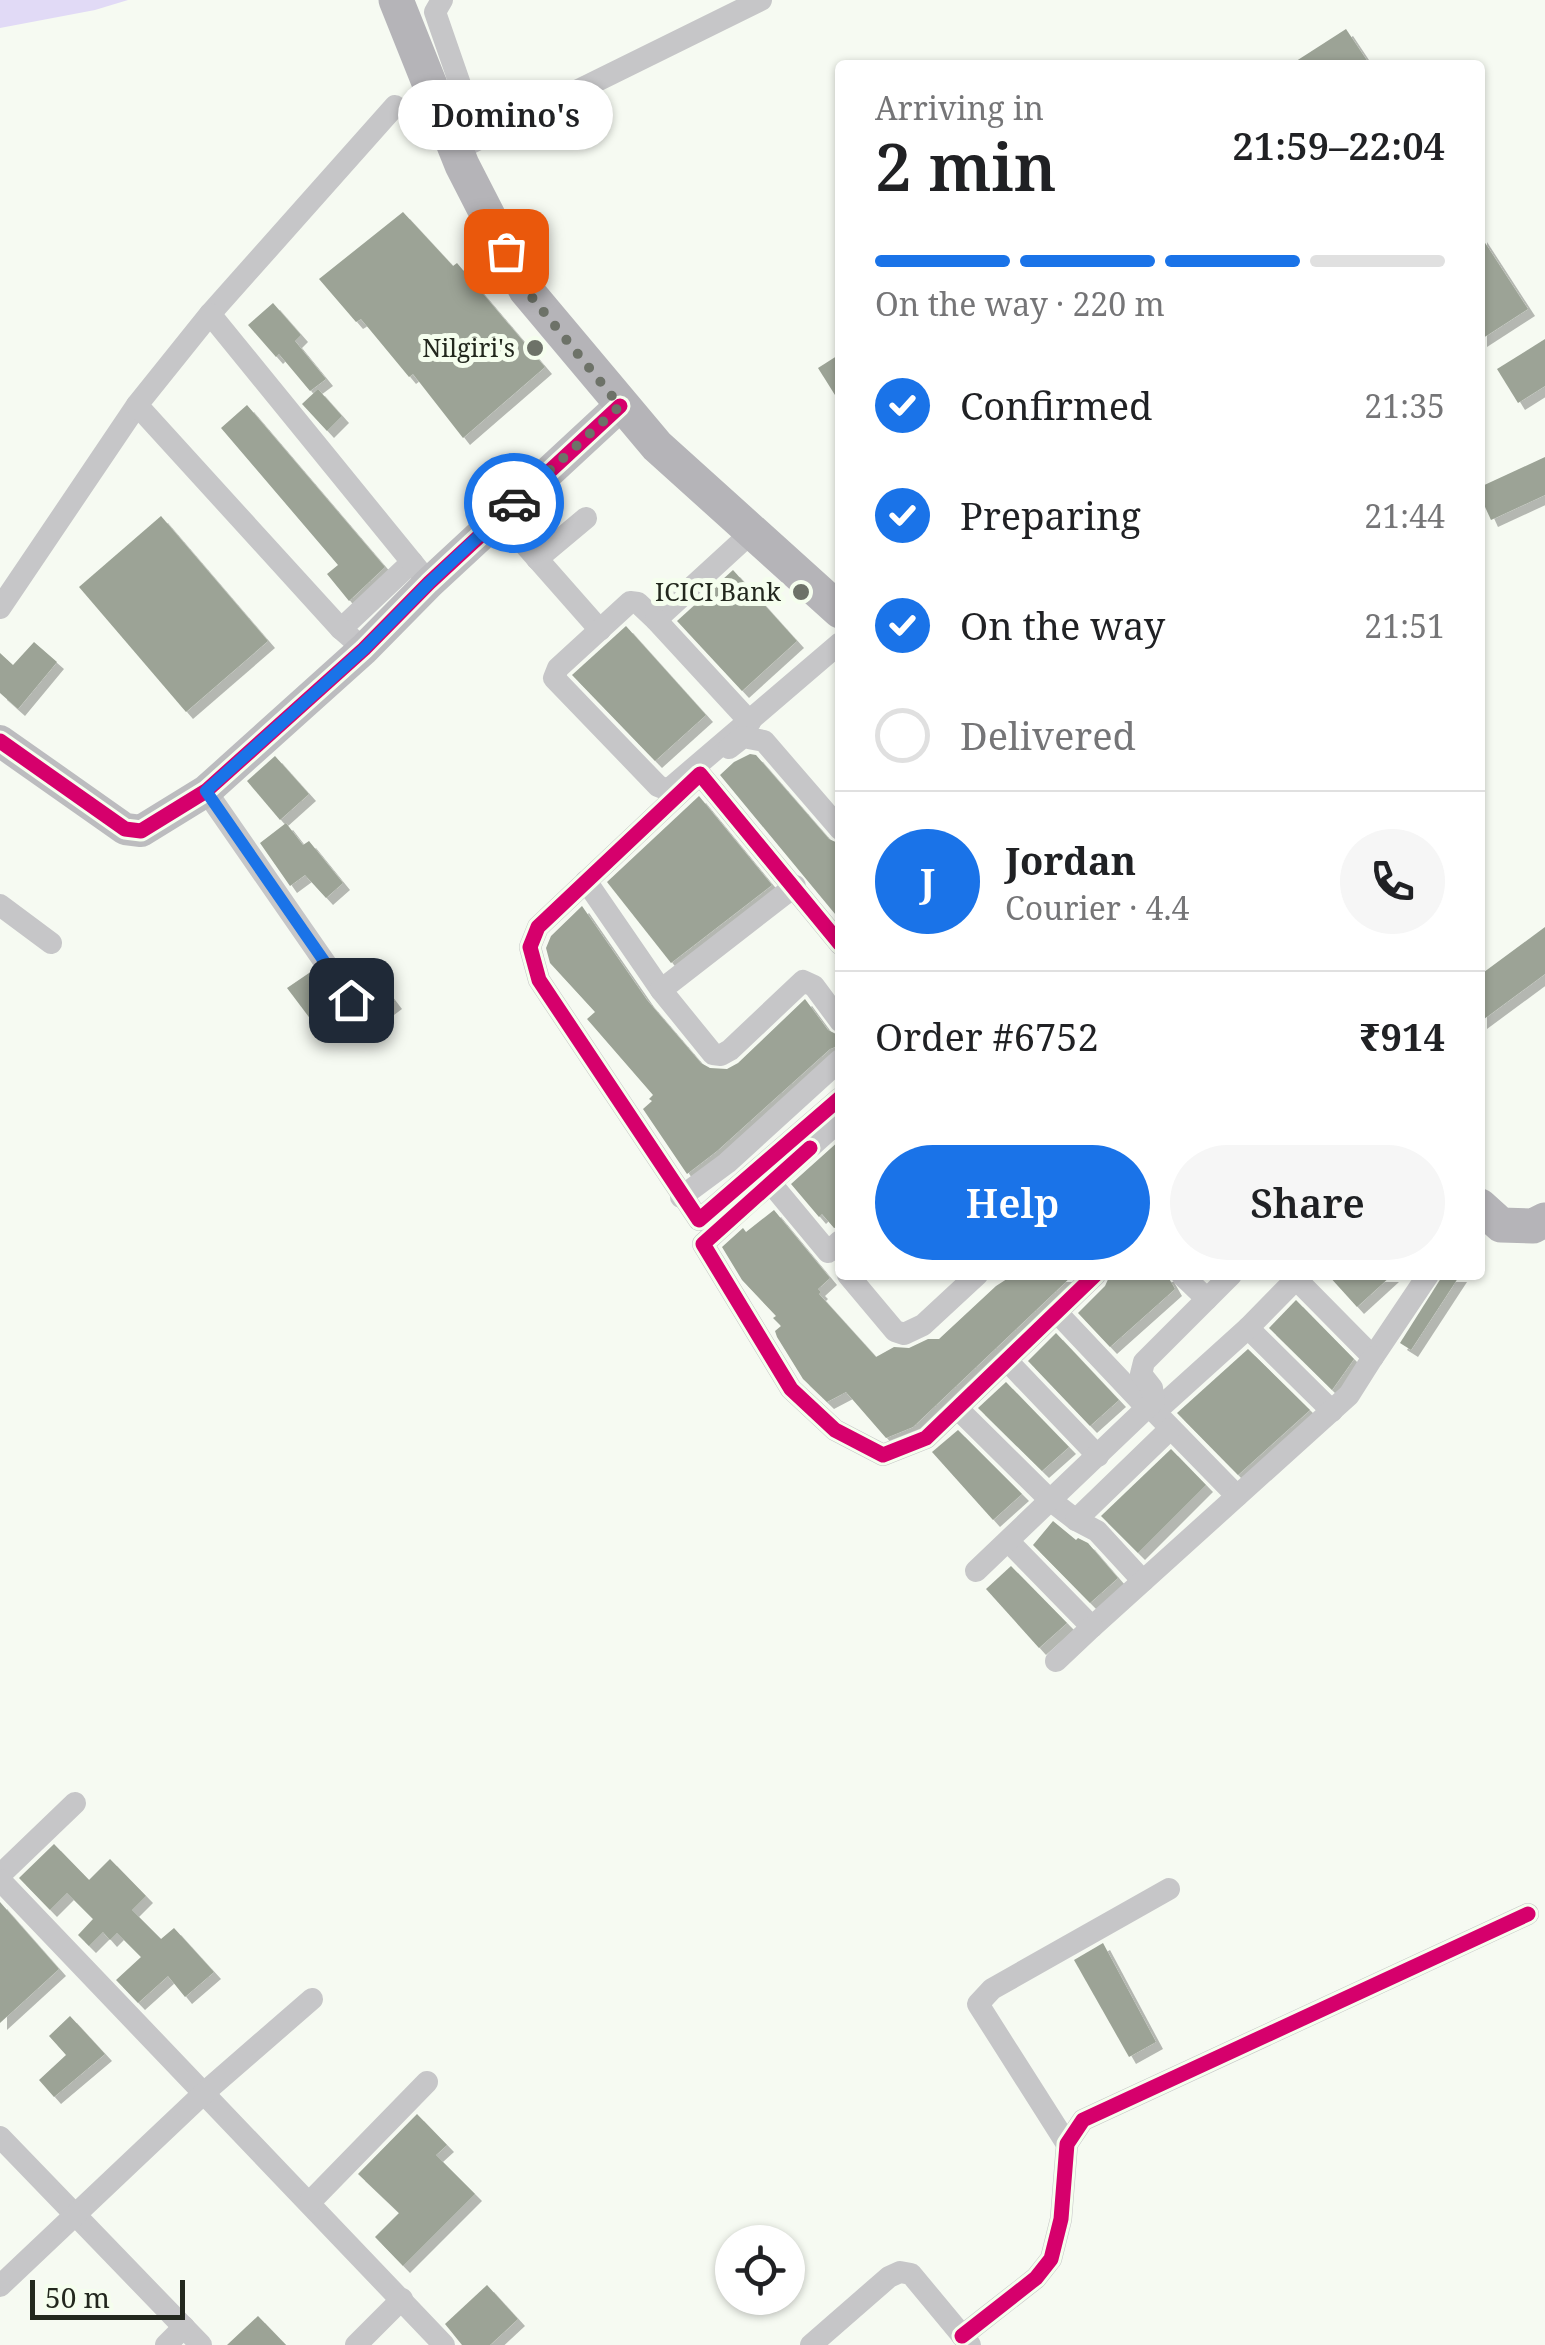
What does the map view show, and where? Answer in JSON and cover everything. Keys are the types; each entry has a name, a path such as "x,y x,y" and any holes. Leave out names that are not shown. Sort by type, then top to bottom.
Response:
{"main road":[{"path":"402,13 468,144 526,290 657,446 835,606"},
{"path":"1485,1211 1501,1225 1533,1226 1545,1220"}],"street":[{"path":"442,0 434,12 468,144 761,0"},
{"path":"0,608 137,405 210,314 395,106"},
{"path":"210,314 420,572"},
{"path":"137,405 352,639"},
{"path":"0,741 125,830 141,831 206,791 420,572 620,406"},
{"path":"537,559 586,518"},
{"path":"510,529 600,630"},
{"path":"656,620 752,532"},
{"path":"750,722 638,603 630,602 558,668 554,678 663,790 750,722 835,647"},
{"path":"835,823 764,742 743,737 538,927 530,947 538,980 698,1220 823,1114 835,1088"},
{"path":"700,774 835,937"},
{"path":"206,791 372,1030"},
{"path":"586,882 662,990 713,1054 722,1055 730,1050 803,981 814,986 835,1014"},
{"path":"662,990 796,886"},
{"path":"0,904 52,943"},
{"path":"684,1202 835,1065"},
{"path":"823,1114 760,1171 703,1244 791,1390 835,1430 883,1456 926,1438 1090,1280"},
{"path":"760,1171 835,1252"},
{"path":"852,1280 895,1331 904,1334 923,1325 967,1280"},
{"path":"922,1453 1106,1280"},
{"path":"1187,1280 1207,1299"},
{"path":"976,1571 1147,1408 1154,1396 1141,1374 1144,1362 1226,1280"},
{"path":"1237,1496 1155,1412 1295,1280"},
{"path":"1301,1280 1373,1357"},
{"path":"1056,1661 1349,1395 1425,1280"},
{"path":"1064,1319 1147,1408"},
{"path":"1248,1328 1332,1411"},
{"path":"1013,1367 1098,1456"},
{"path":"963,1414 1050,1500 1076,1520 1098,1530 1143,1580"},
{"path":"1076,1520 1170,1428"},
{"path":"1009,1542 1092,1627"},
{"path":"75,1803 2,1883 444,2345"},
{"path":"1067,2144 978,2004 992,1989 1168,1889"},
{"path":"811,2345 889,2277 900,2272 910,2274 966,2340 1036,2278 1051,2259 1061,2219 1067,2144 1082,2120 1528,1914"},
{"path":"0,2286 205,2092 312,1999"},
{"path":"310,2202 428,2082"},
{"path":"0,2137 202,2345"},
{"path":"356,2345 402,2299"},
{"path":"166,2345 184,2327"}],"shaded area":[{"path":"0,0 128,0 0,28"}],"building":[{"path":"1346,29 1367,60 1298,60"},
{"path":"403,212 453,266 457,263 545,367 463,438 413,374 409,377 361,319 356,322 319,279"},
{"path":"1485,243 1528,309 1485,337"},
{"path":"273,303 301,335 295,341 326,379 310,391 248,325"},
{"path":"1545,339 1545,386 1518,403 1497,369"},
{"path":"835,357 835,395 818,368"},
{"path":"318,389 342,416 327,431 302,404"},
{"path":"247,405 385,567 349,601 327,574 338,565 221,428"},
{"path":"1545,457 1545,495 1491,520 1485,507 1485,485"},
{"path":"161,516 268,641 186,712 79,587"},
{"path":"733,570 797,641 742,691 677,621"},
{"path":"626,626 706,715 655,761 572,675"},
{"path":"34,642 57,662 18,709 0,693 0,653 13,665"},
{"path":"756,755 835,842 835,914 720,775 734,762"},
{"path":"275,756 309,794 280,820 247,781"},
{"path":"699,796 772,885 671,963 607,882"},
{"path":"286,823 303,845 309,841 343,883 326,898 305,875 290,886 260,843"},
{"path":"582,906 647,1000 701,1063 710,1068 727,1069 738,1063 805,999 835,1034 835,1047 687,1174 643,1109 653,1095 587,1019 595,1012 550,963 546,948 551,936"},
{"path":"1545,927 1545,974 1485,1018 1485,971"},
{"path":"356,961 395,1002 379,1014 348,969"},
{"path":"312,971 344,1017 321,1033 287,988"},
{"path":"835,1144 835,1228 822,1214 819,1217 791,1184"},
{"path":"774,1210 830,1278 818,1289 819,1294 876,1357 894,1347 909,1348 928,1339 939,1339 1005,1280 1068,1280 913,1427 886,1438 846,1392 827,1402 803,1379 777,1337 775,1331 781,1326 773,1318 776,1316 742,1280 722,1247 743,1228 746,1232"},
{"path":"1108,1280 1170,1280 1175,1289 1110,1347 1078,1313"},
{"path":"1333,1280 1387,1280 1357,1307"},
{"path":"1440,1280 1457,1280 1411,1350 1400,1343"},
{"path":"1296,1300 1354,1359 1332,1390 1269,1328"},
{"path":"1056,1333 1119,1400 1090,1426 1028,1361"},
{"path":"1248,1349 1310,1410 1238,1475 1177,1413"},
{"path":"1006,1382 1069,1447 1042,1471 978,1408"},
{"path":"958,1430 1022,1494 993,1520 932,1452"},
{"path":"1171,1449 1206,1485 1138,1553 1101,1516"},
{"path":"1053,1521 1076,1540 1088,1543 1118,1578 1090,1603 1033,1545"},
{"path":"1011,1566 1067,1623 1039,1648 986,1589"},
{"path":"54,1844 89,1880 110,1859 146,1896 132,1910 161,1939 174,1928 214,1972 185,1997 168,1976 138,2003 116,1980 141,1957 117,1933 110,1940 103,1932 89,1946 78,1935 93,1919 67,1893 50,1910 19,1878"},
{"path":"0,1902 59,1969 0,2023"},
{"path":"1103,1943 1156,2042 1129,2057 1074,1960"},
{"path":"70,2016 105,2054 54,2097 39,2080 66,2055 49,2036"},
{"path":"417,2114 447,2145 436,2155 475,2194 403,2266 375,2237 399,2213 358,2174"},
{"path":"487,2285 518,2319 490,2345 462,2345 445,2324"},
{"path":"258,2316 286,2345 227,2345"}],"cycle path":[{"path":"0,741 125,829 141,831 206,791 364,649 429,583 620,406"},
{"path":"835,938 700,774 538,927 530,947 539,980 699,1220 835,1102"},
{"path":"810,1148 703,1244 791,1389 835,1430 883,1455 926,1438 1090,1280"},
{"path":"962,2336 1036,2278 1051,2259 1061,2219 1067,2144 1083,2120 1528,1914"}],"way so far":[{"path":"506,251 526,290 620,406 514,503"}],"place":[{"name":"Domino's","path":"506,251"},
{"name":"Nilgiri's","path":"535,348"},
{"name":"ICICI Bank","path":"801,592"}],"route":[{"path":"351,1000 206,791 364,649 514,503"}]}
